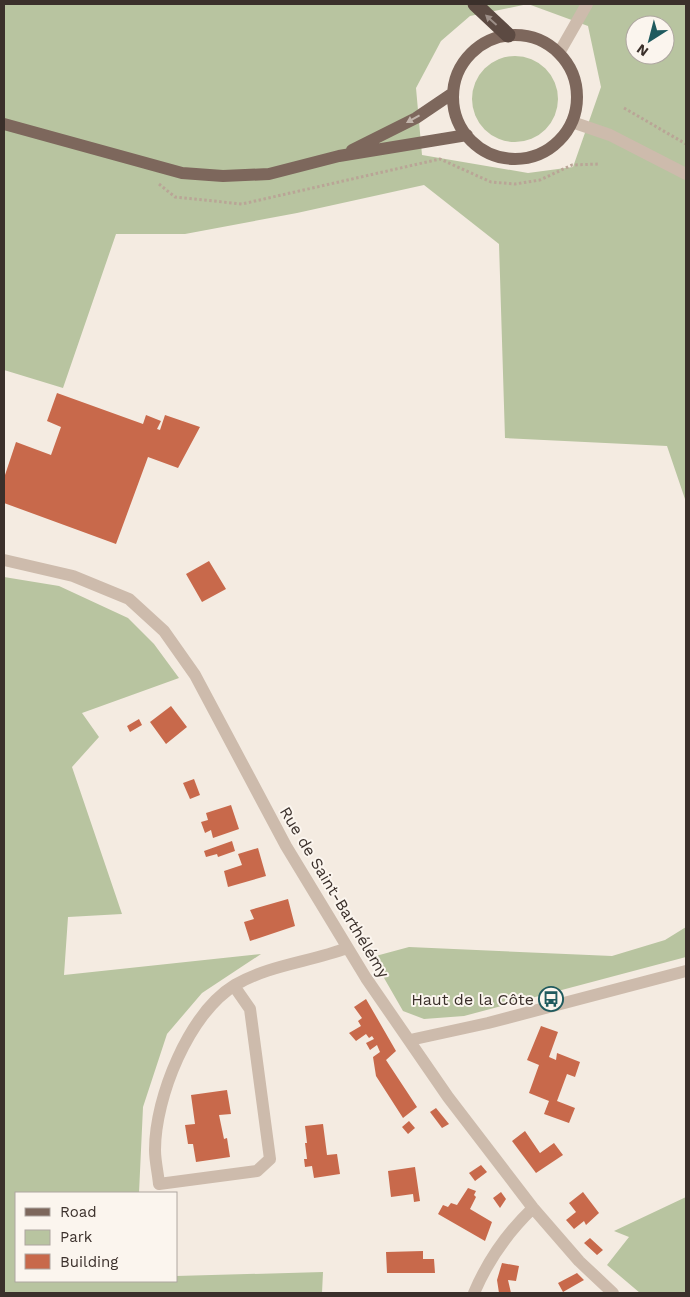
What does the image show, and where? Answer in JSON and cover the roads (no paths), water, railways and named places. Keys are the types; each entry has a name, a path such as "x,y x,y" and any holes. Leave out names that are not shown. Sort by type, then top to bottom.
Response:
{"highway":[{"path":"475,4 508,35"}],"main road":[{"path":"508,35 526,36 544,42 559,53 570,68 577,85 577,104 572,122 560,140 543,152 523,158 502,158 482,149 467,135 456,115 453,93 458,72 470,54 487,42 508,35"},
{"path":"339,156 416,118 453,93"},
{"path":"4,124 182,173 223,176 269,174 339,156 467,135"}],"street":[{"path":"559,53 587,4"},
{"path":"572,122 610,135 686,174"},
{"name":"Rue de Saint-Barthélémy","path":"4,560 73,576 129,598 164,632 195,675 286,846 347,948 448,1097 533,1208 579,1261 613,1293"},
{"path":"234,986 250,1009 270,1159 257,1171 160,1184 155,1150 162,1106 172,1069 190,1034 213,1003 234,986 280,967 320,958 347,948"},
{"path":"410,1040 488,1023 686,971"},
{"path":"474,1293 485,1268 502,1242 533,1208"}],"place":[{"name":"Haut de la Côte","path":"551,999"}]}
